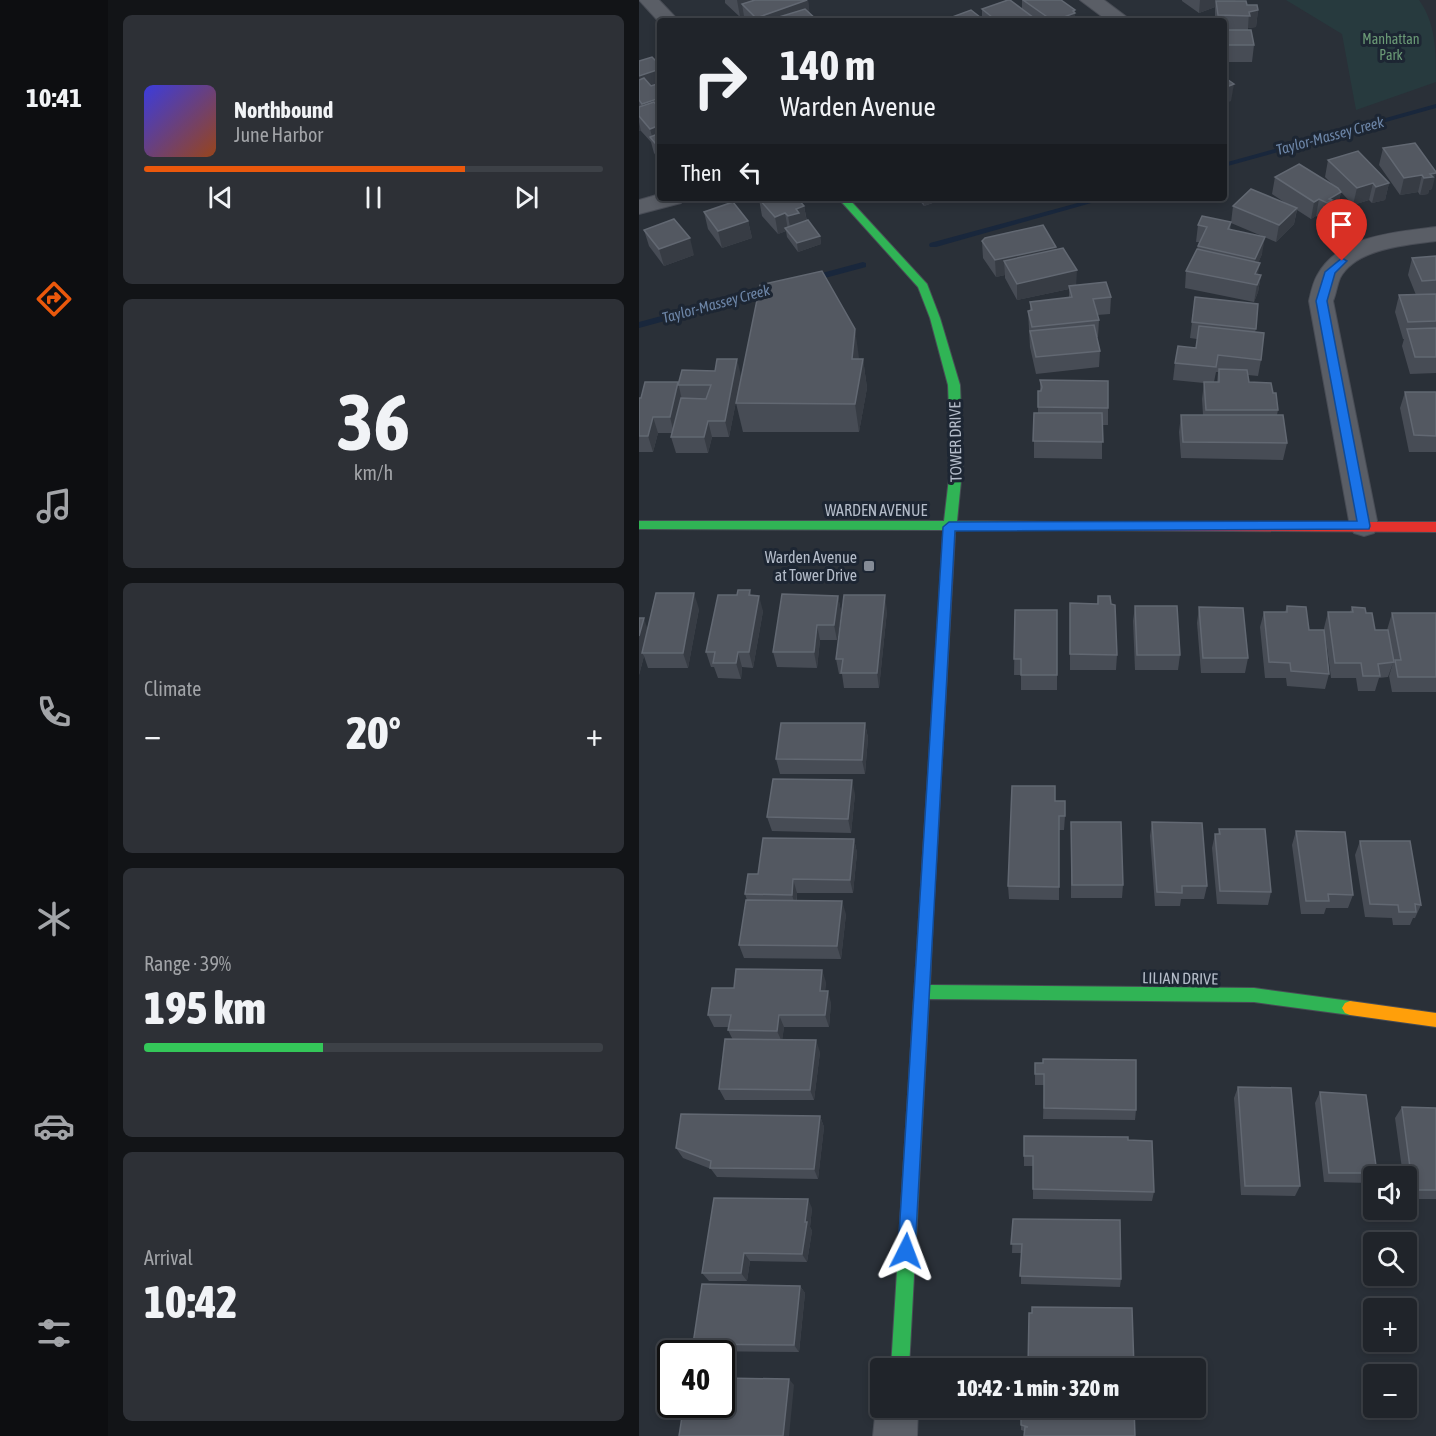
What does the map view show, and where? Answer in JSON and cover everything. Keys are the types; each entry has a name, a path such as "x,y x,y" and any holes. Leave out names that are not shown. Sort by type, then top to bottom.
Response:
{"street":[{"path":"648,0 666,18"},
{"path":"1090,0 1117,18"},
{"path":"639,207 662,201"},
{"name":"TOWER DRIVE","path":"846,201 923,286 935,318 954,385 956,488 949,527 901,1358"},
{"path":"1364,526 1321,301 1330,272 1353,253 1386,242 1436,234"},
{"name":"WARDEN AVENUE","path":"639,525 1436,527"},
{"name":"LILIAN DRIVE","path":"921,992 1254,995 1436,1020"},
{"path":"895,1436 896,1418"}],"green space":[{"name":"Manhattan Park","path":"1286,0 1419,0 1432,28 1436,82 1356,110 1342,34"}],"building":[{"path":"755,0 807,0 756,18 742,4"},
{"path":"1010,0 1034,18 993,18 982,9"},
{"path":"1023,0 1061,0 1075,10 1073,11 1075,13 1061,18 1049,18"},
{"path":"1216,1 1246,1 1247,5 1257,5 1258,10 1249,12 1250,16 1218,15"},
{"path":"805,9 815,18 776,18"},
{"path":"971,10 981,18 949,18"},
{"path":"1227,30 1251,30 1254,45 1227,45"},
{"path":"652,57 657,62 657,70 639,76 639,61"},
{"path":"644,78 651,86 657,84 657,99 642,104 639,100 639,80"},
{"path":"1227,79 1234,84 1227,87"},
{"path":"654,102 657,106 657,126 650,129 639,116 639,107"},
{"path":"657,134 657,145 650,137"},
{"path":"1415,143 1436,172 1430,174 1433,177 1424,178 1422,175 1404,178 1383,148"},
{"path":"1358,151 1389,183 1376,187 1373,183 1357,188 1328,160"},
{"path":"1299,164 1341,192 1329,199 1332,200 1327,203 1319,199 1314,202 1275,177"},
{"path":"1251,189 1297,208 1279,225 1233,206"},
{"path":"761,201 800,201 804,206 796,209 799,213 788,216 785,213 775,217"},
{"path":"733,202 748,221 718,231 704,212"},
{"path":"1202,216 1231,222 1228,229 1265,237 1255,259 1198,246 1207,227 1198,225"},
{"path":"674,219 690,238 659,249 644,230"},
{"path":"808,220 820,236 797,243 785,228"},
{"path":"1043,225 1056,247 995,260 982,241 985,238"},
{"path":"1063,248 1077,270 1017,284 1004,261"},
{"path":"1197,249 1260,263 1255,274 1261,275 1257,285 1186,271"},
{"path":"1436,256 1436,280 1422,281 1412,258"},
{"path":"822,271 855,329 852,359 863,359 855,404 736,403 760,285"},
{"path":"1106,282 1111,297 1093,299 1099,320 1032,327 1028,311 1032,310 1030,302 1072,297 1069,286"},
{"path":"1436,294 1436,321 1408,322 1399,295"},
{"path":"1195,297 1258,304 1256,329 1192,322"},
{"path":"1094,325 1100,351 1036,357 1030,331"},
{"path":"1199,326 1264,333 1261,360 1218,355 1216,367 1175,363 1178,346 1196,348"},
{"path":"1436,328 1436,357 1415,357 1407,329"},
{"path":"717,359 737,359 725,421 708,421 704,437 671,437 681,398 706,399 711,385 678,385 682,370 715,371"},
{"path":"1219,369 1247,370 1249,382 1271,383 1273,393 1276,393 1278,410 1206,410 1204,382 1219,382"},
{"path":"1040,380 1108,381 1108,408 1038,407 1038,391 1041,391 1042,387"},
{"path":"645,382 678,382 670,417 653,417 648,436 639,436 639,398 641,398"},
{"path":"1405,392 1436,392 1436,436 1414,435"},
{"path":"1034,413 1102,413 1103,442 1033,441"},
{"path":"1181,415 1283,415 1287,443 1183,442"},
{"path":"738,590 750,590 749,595 759,596 749,652 738,652 736,663 713,663 715,652 706,652 718,595 737,595"},
{"path":"656,593 694,593 683,653 642,653"},
{"path":"782,594 838,596 834,625 817,625 814,652 773,652"},
{"path":"844,595 885,595 877,673 841,673 843,659 836,659"},
{"path":"1098,596 1110,596 1111,604 1115,605 1117,655 1070,654 1070,603 1098,604"},
{"path":"1135,606 1177,606 1180,655 1137,655"},
{"path":"1287,606 1306,607 1309,630 1324,630 1329,674 1291,671 1290,663 1269,662 1264,612 1287,612"},
{"path":"1199,607 1243,608 1248,658 1203,658"},
{"path":"1352,607 1365,608 1366,613 1372,613 1375,630 1388,630 1394,662 1378,664 1380,676 1363,676 1361,663 1335,663 1328,612 1353,612"},
{"path":"1015,610 1057,610 1057,675 1021,675 1021,659 1014,659"},
{"path":"1392,613 1436,613 1436,677 1398,677 1395,660 1401,660"},
{"path":"639,618 644,618 639,636"},
{"path":"781,723 865,723 862,760 776,759"},
{"path":"773,779 852,780 848,819 767,817"},
{"path":"1012,786 1055,786 1055,801 1065,801 1065,816 1059,816 1059,887 1008,886"},
{"path":"1071,822 1121,822 1123,885 1072,885"},
{"path":"1152,822 1202,823 1207,886 1182,886 1182,893 1157,892"},
{"path":"1219,829 1265,829 1271,892 1220,891 1215,834 1220,834"},
{"path":"1296,831 1345,832 1353,895 1328,894 1329,901 1306,901"},
{"path":"763,838 854,839 850,880 793,879 792,895 745,894 748,874 758,874"},
{"path":"1360,841 1410,841 1421,905 1415,904 1416,912 1399,912 1398,905 1370,904"},
{"path":"746,900 842,901 837,946 739,945"},
{"path":"736,969 822,970 820,991 828,991 825,1015 779,1015 777,1031 728,1030 731,1015 708,1015 712,988 734,988"},
{"path":"725,1039 816,1040 810,1090 719,1089"},
{"path":"1043,1059 1136,1060 1136,1110 1044,1108 1044,1074 1035,1074 1035,1063 1043,1063"},
{"path":"1238,1087 1291,1088 1300,1186 1245,1186"},
{"path":"1320,1092 1366,1095 1376,1166 1363,1166 1363,1173 1329,1173"},
{"path":"1402,1107 1436,1108 1436,1190 1417,1190 1417,1166 1410,1166"},
{"path":"681,1114 820,1116 814,1169 710,1168 711,1161 676,1148"},
{"path":"1024,1136 1128,1137 1128,1140 1152,1141 1154,1192 1033,1189 1033,1156 1024,1156"},
{"path":"714,1198 808,1199 802,1254 744,1253 741,1273 702,1273"},
{"path":"1013,1219 1120,1220 1121,1279 1020,1276 1022,1244 1011,1244"},
{"path":"702,1284 800,1286 794,1345 735,1344 735,1340 694,1340"},
{"path":"1032,1307 1132,1308 1134,1358 1028,1358 1029,1313 1032,1313"},
{"path":"735,1378 789,1379 783,1436 679,1436 682,1418 735,1418"},
{"path":"1021,1418 1134,1418 1135,1436 1024,1436 1025,1427 1028,1427 1021,1425"}],"waterway":[{"name":"Taylor-Massey Creek","path":"1227,164 1436,106"},
{"name":"Taylor-Massey Creek","path":"933,245 1094,201"},
{"name":"Taylor-Massey Creek","path":"810,279 863,265"},
{"name":"Taylor-Massey Creek","path":"639,325 772,289"}],"traffic: fast":[{"path":"846,201 923,286 935,318 954,385 957,461 949,535"},
{"path":"639,525 1057,526"},
{"path":"901,1358 926,917"},
{"path":"921,992 1254,995 1350,1008"}],"traffic: slow":[{"path":"1350,1008 1436,1020"}],"traffic: jam":[{"path":"1057,526 1436,527"},
{"path":"926,917 949,535"}],"place":[{"name":"Warden Avenue at Tower Drive","path":"869,566"}],"route":[{"path":"906,1251 949,527 1364,526 1321,301 1330,272 1342,261"}]}
